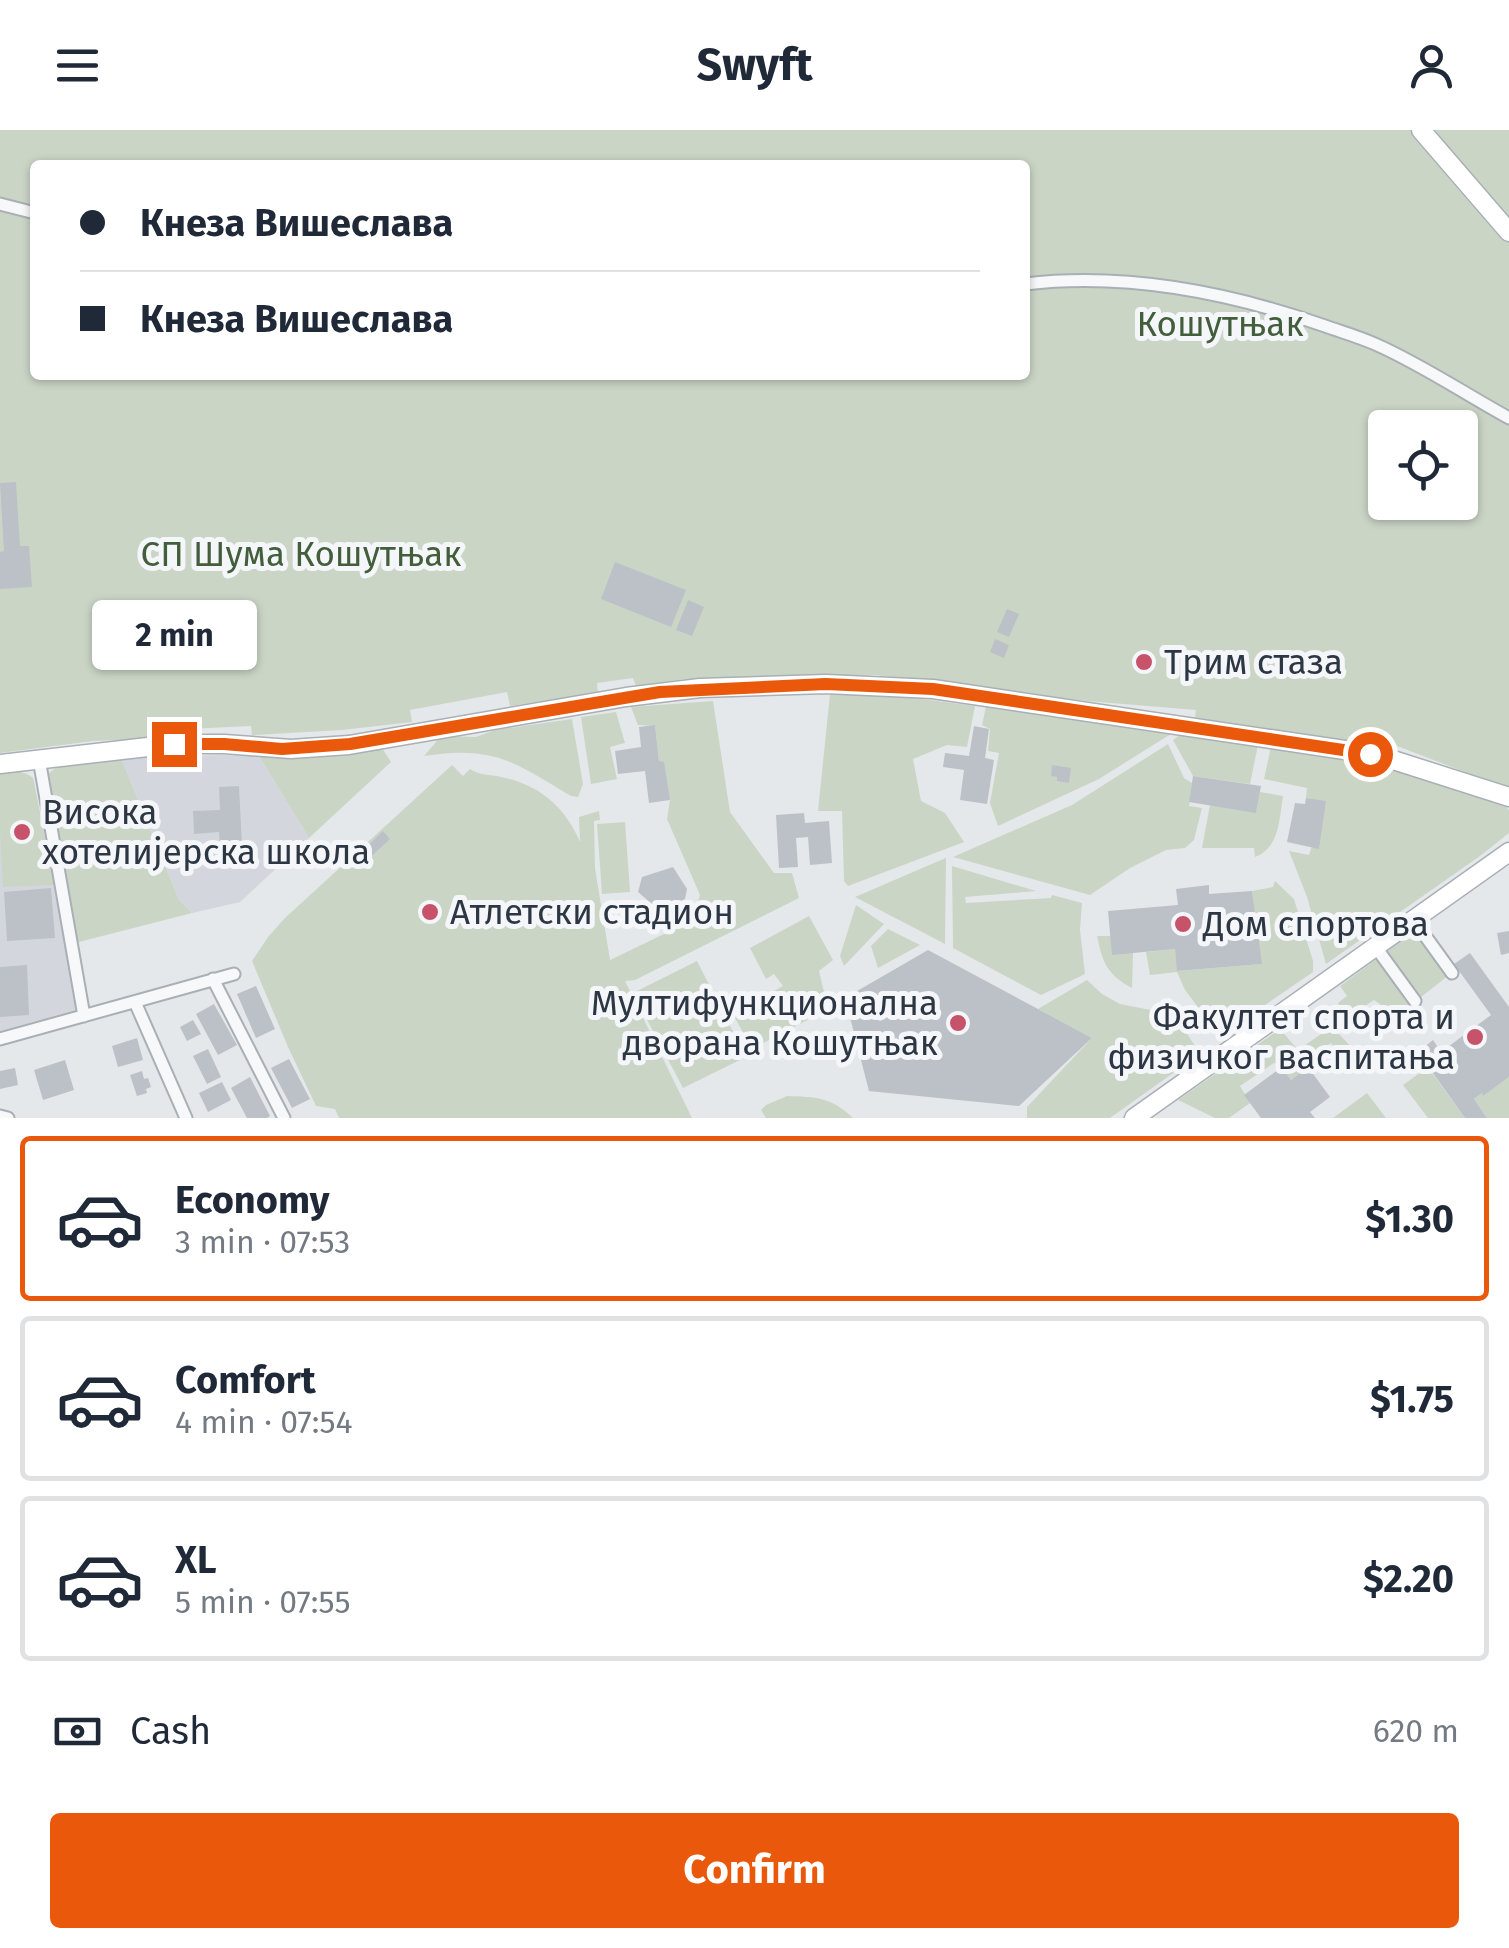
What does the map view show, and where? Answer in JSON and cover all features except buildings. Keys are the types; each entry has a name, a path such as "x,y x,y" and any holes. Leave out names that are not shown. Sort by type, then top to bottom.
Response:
{"street":[{"path":"1420,130 1509,232"},
{"path":"0,204 30,213"},
{"path":"1030,284 1131,281 1234,298 1375,344 1509,418"},
{"path":"0,764 190,744 282,749 334,746 660,692 868,684 948,691 1370,754 1509,797"},
{"path":"39,759 84,1016"},
{"path":"1134,1118 1509,852"},
{"path":"1413,919 1452,973"},
{"path":"1375,946 1415,1002"},
{"path":"0,1039 234,974"},
{"path":"213,979 284,1118"},
{"path":"135,1002 186,1118"},
{"path":"0,1116 8,1118"}],"shaded area":[{"path":"259,756 309,838 240,902 192,913 179,900 121,758"},
{"path":"0,772 33,778 78,1012 0,1032"}],"green space":[{"name":"Кошутњак","path":"0,130 1509,130 1509,789 1384,741 1349,736 1347,743 1195,718 1196,710 875,675 684,679 636,686 633,678 597,683 598,693 510,706 507,692 410,710 412,722 252,735 251,726 166,730 165,738 93,741 0,753"},
{"path":"830,694 915,698 975,706 967,747 947,745 913,759 921,801 945,813 964,842 848,886 844,881 842,811 818,811"},
{"path":"713,701 730,812 774,873 792,873 799,898 635,980 625,981 692,1118 339,1118 335,1109 316,1106 252,961 285,918 452,765 463,776 470,769 539,792 559,808 580,842 579,817 599,811 600,820 594,821 595,868 610,960 693,920 700,895 667,819 670,800 659,761 655,726 638,725 631,707"},
{"path":"986,707 1174,732 1099,779 998,826 990,803 999,753 988,751 990,729 982,725"},
{"path":"616,712 625,743 610,747 617,779 591,784 581,717"},
{"path":"572,719 583,784 578,797 497,758 463,753 424,756 441,736 476,737 495,730"},
{"path":"1181,734 1258,745 1250,784 1193,776 1173,740"},
{"path":"1168,744 1184,778 1192,783 1189,806 1202,808 1194,840 1185,848 1166,850 1090,895 953,857 1072,805"},
{"path":"1271,747 1380,765 1506,807 1509,833 1326,964 1289,851 1309,855 1326,802 1306,798 1307,788 1264,779"},
{"path":"382,748 391,762 309,838 259,756 321,756"},
{"path":"121,758 179,900 192,913 75,943 49,773 57,767"},
{"name":"Висока хотелијерска школа","path":"13,770 33,778 55,885 3,887 0,772"},
{"path":"1260,792 1283,796 1277,832 1269,847 1255,857 1254,848 1202,848 1210,805 1256,812"},
{"path":"625,822 630,892 602,894 597,824"},
{"path":"946,858 945,944 855,897 934,863"},
{"path":"952,866 1036,891 965,897 966,903 1052,895 1082,903 1080,930 1085,974 1041,995 953,948"},
{"path":"1275,881 1294,899 1313,972 1220,1036 1185,990 1177,972 1150,975 1146,952 1175,949 1178,971 1261,964 1252,891 1273,887"},
{"path":"856,905 884,924 844,966 840,956"},
{"path":"809,916 833,960 819,971 828,1009 752,1049 733,1014 783,986 774,974 766,979 750,948"},
{"path":"888,929 920,945 878,968 871,946"},
{"path":"1414,931 1449,975 1397,1016 1374,1000 1357,1011 1362,1021 1351,1029 1338,1003 1347,996 1340,986"},
{"path":"1097,936 1110,936 1133,953 1132,988 1107,967"},
{"path":"697,961 746,1057 683,1088 633,993"},
{"path":"1087,980 1120,1004 1171,1014 1200,1054 1110,1118 1027,1118 1027,1107 1092,1038 1038,1009"},
{"path":"1280,1029 1298,1050 1332,1030 1352,1048 1341,1056 1331,1043 1306,1059 1308,1067 1291,1080 1274,1063 1240,1086 1250,1103 1229,1118 1215,1118 1178,1100"},
{"path":"1428,1067 1465,1118 1428,1118 1403,1085"},
{"path":"1509,1077 1509,1118 1487,1118 1474,1099"},
{"path":"1367,1093 1386,1118 1333,1118"},
{"path":"787,1096 823,1100 853,1118 766,1118 761,1110"}],"place":[{"name":"Трим стаза","path":"1144,662"},
{"name":"Висока хотелијерска школа","path":"22,832"},
{"name":"Атлетски стадион","path":"430,912"},
{"name":"Дом спортова","path":"1183,924"},
{"name":"Мултифункционална дворана Кошутњак","path":"958,1023"},
{"name":"Факултет спорта и физичког васпитања","path":"1475,1037"}],"route":[{"path":"174,744 302,749 660,692 868,684 933,689 1370,754"}],"park label":[{"name":"СП Шума Кошутњак","path":"301,554"}]}
